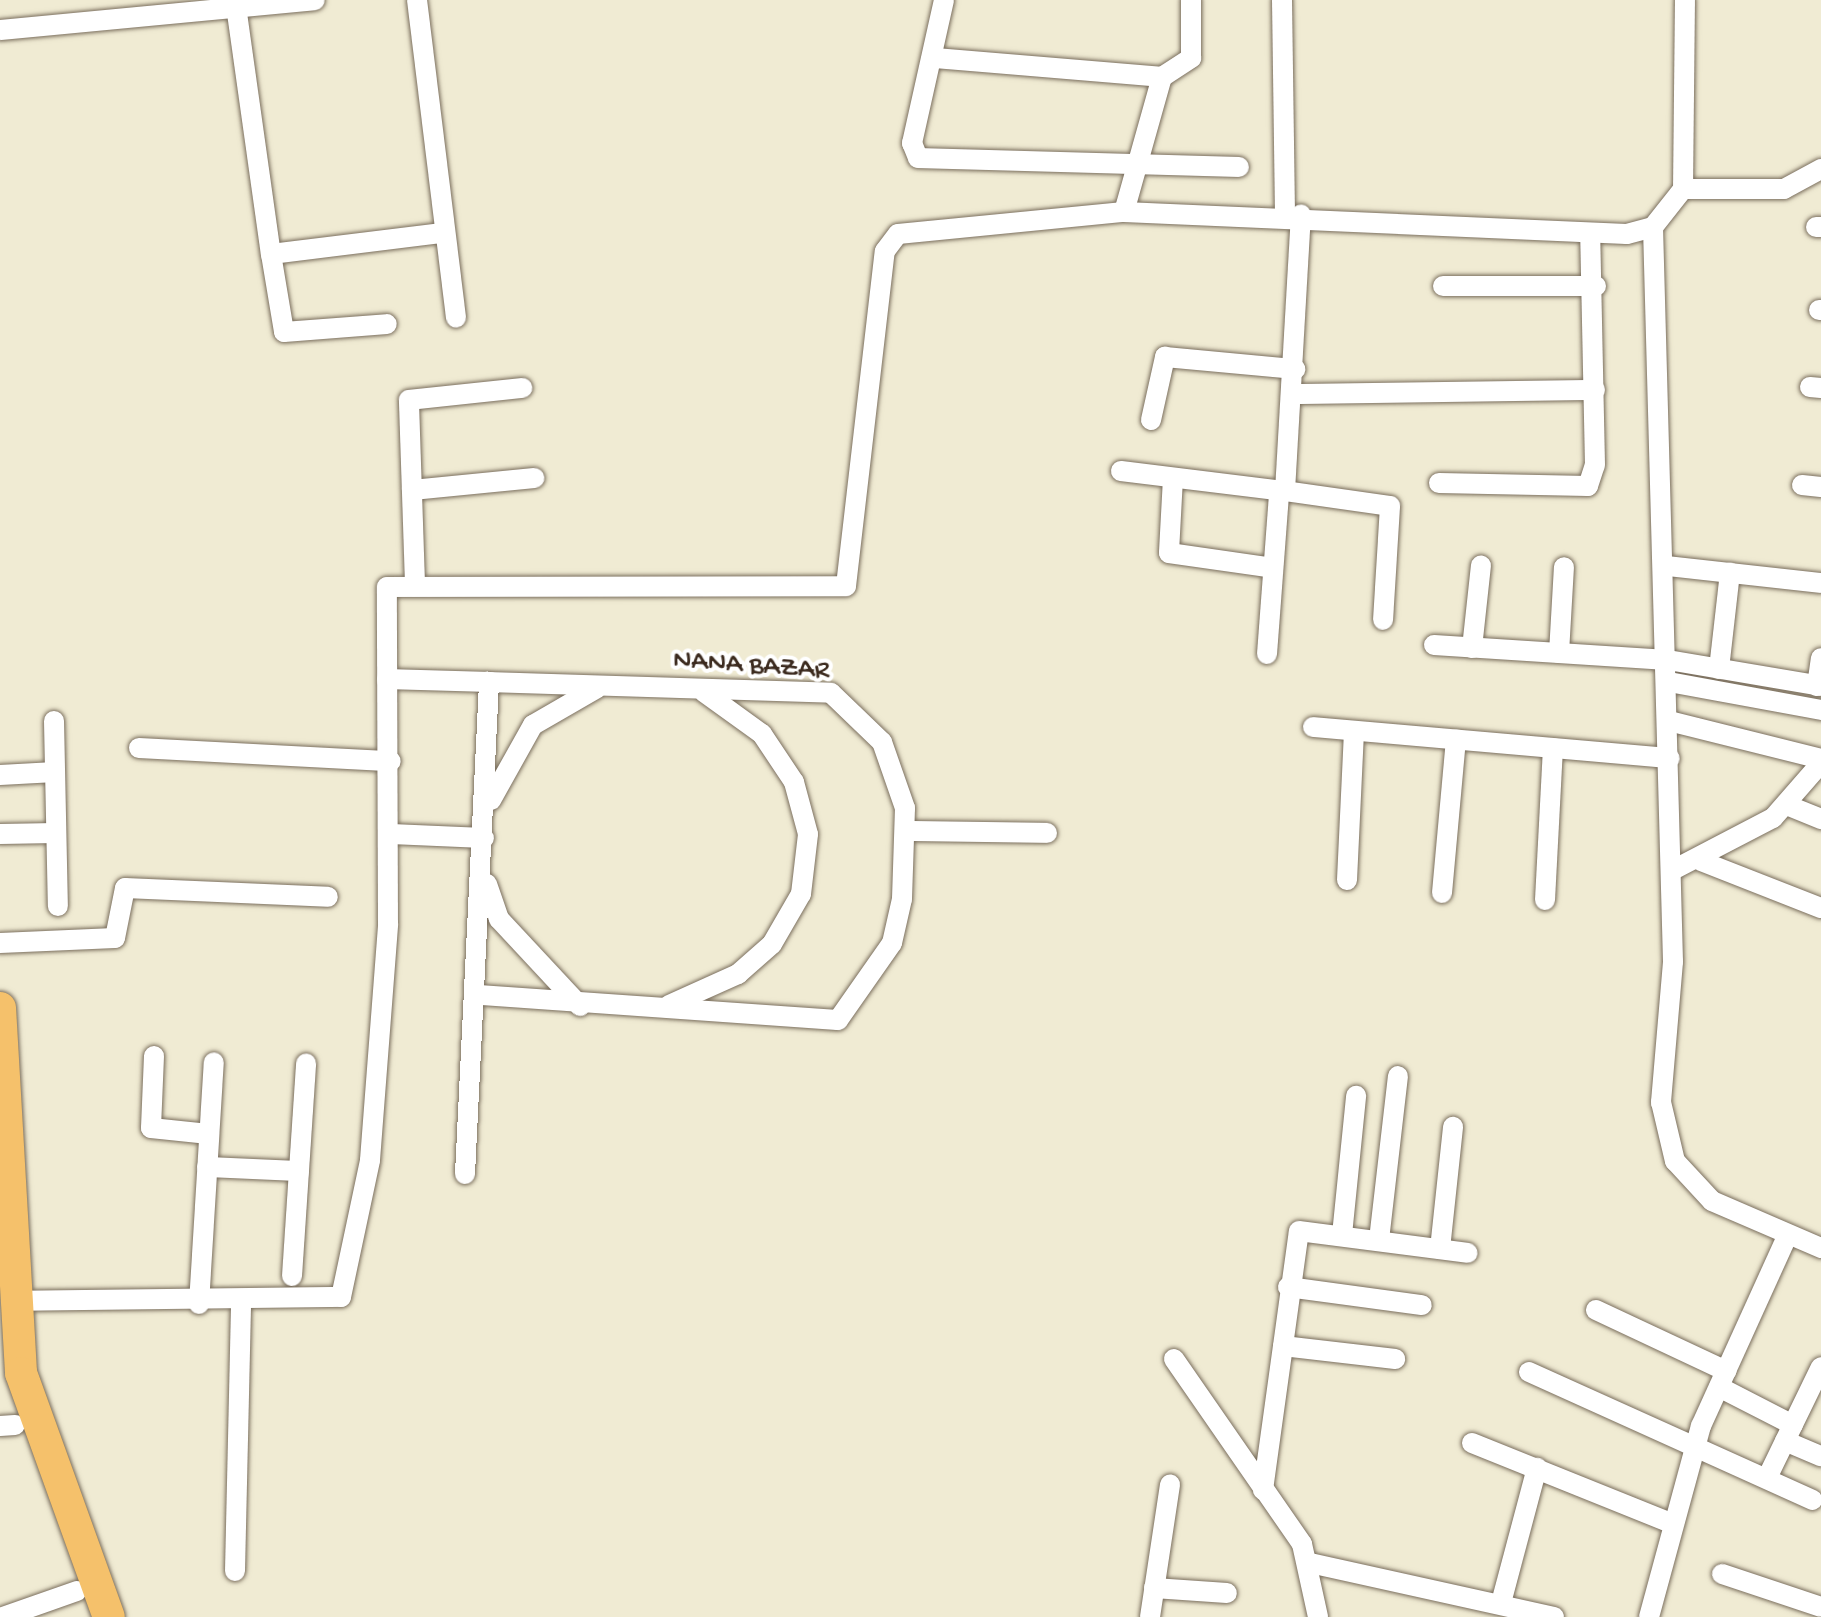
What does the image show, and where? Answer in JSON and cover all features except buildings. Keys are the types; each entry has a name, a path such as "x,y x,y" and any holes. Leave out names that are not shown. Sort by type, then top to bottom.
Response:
{"main road":[{"path":"0,1008 12,1301 27,1398 109,1617"},
{"path":"0,1340 8,1426 82,1604"}],"street":[{"path":"0,30 237,13 315,0"},
{"path":"417,0 456,318"},
{"path":"944,0 936,58 912,143 918,158 1239,167"},
{"path":"936,58 1162,76 1191,58 1191,0"},
{"path":"1266,654 1296,368 1282,0"},
{"path":"1685,0 1683,189 1653,227 1667,566 1670,758 1671,871 1661,1102 1675,1161 1712,1201 1821,1248"},
{"path":"237,13 284,332 387,324"},
{"path":"1124,212 1162,76"},
{"path":"1683,189 1784,188 1821,169"},
{"path":"12,1301 198,1304 341,1297 370,1160 391,834 388,587 846,586 889,240 1124,212 1293,214 1590,234 1653,227"},
{"path":"271,254 443,233"},
{"path":"1439,483 1588,486 1595,390 1596,286 1590,234"},
{"path":"1444,286 1596,286"},
{"path":"1150,420 1165,356 1296,368"},
{"path":"415,584 408,400 522,388"},
{"path":"1293,394 1595,390"},
{"path":"1121,471 1390,506 1383,620"},
{"path":"412,490 534,478"},
{"path":"1173,478 1169,553 1273,568"},
{"path":"1472,648 1481,565"},
{"path":"1667,566 1821,583"},
{"path":"1559,653 1564,567"},
{"path":"1719,669 1730,573"},
{"path":"1434,645 1668,660 1819,686 1821,658"},
{"name":"NANA BAZAR","path":"387,680 830,693 857,710 900,774 905,831 892,943 838,1020 581,1007 478,995"},
{"path":"465,1174 478,995 489,682"},
{"path":"1668,682 1821,710"},
{"path":"484,816 534,725 598,687"},
{"path":"656,1008 738,974 772,944 802,894 808,834 794,782 762,734 704,692"},
{"path":"54,721 58,906"},
{"path":"1669,721 1821,761 1789,806 1701,861 1671,871"},
{"path":"1313,727 1670,758"},
{"path":"1347,880 1354,731"},
{"path":"1442,893 1456,740"},
{"path":"139,748 391,762"},
{"path":"1544,900 1554,748"},
{"path":"0,775 55,772"},
{"path":"1789,806 1821,819"},
{"path":"905,831 1047,833"},
{"path":"0,834 56,833"},
{"path":"391,834 484,838"},
{"path":"1701,861 1821,908"},
{"path":"482,869 499,919 581,1007"},
{"path":"0,943 116,938 124,888 328,897"},
{"path":"154,1056 151,1128 208,1134"},
{"path":"198,1304 214,1062"},
{"path":"292,1276 306,1063"},
{"path":"1378,1240 1398,1076"},
{"path":"1342,1235 1356,1096"},
{"path":"1440,1248 1453,1127"},
{"path":"207,1167 299,1171"},
{"path":"1263,1490 1288,1286 1299,1231 1468,1253"},
{"path":"1648,1617 1696,1443 1787,1236"},
{"path":"1288,1286 1422,1305"},
{"path":"235,1571 241,1302"},
{"path":"1596,1310 1722,1379 1821,1456"},
{"path":"1283,1346 1395,1359"},
{"path":"1174,1358 1310,1564 1318,1617"},
{"path":"1767,1478 1821,1367"},
{"path":"1529,1372 1696,1443 1812,1500"},
{"path":"1472,1443 1673,1524"},
{"path":"1501,1603 1537,1468"},
{"path":"1150,1617 1170,1484"},
{"path":"1310,1564 1554,1617"},
{"path":"1722,1574 1821,1607"},
{"path":"1154,1588 1227,1592"},
{"path":"2,1615 82,1604"}]}
